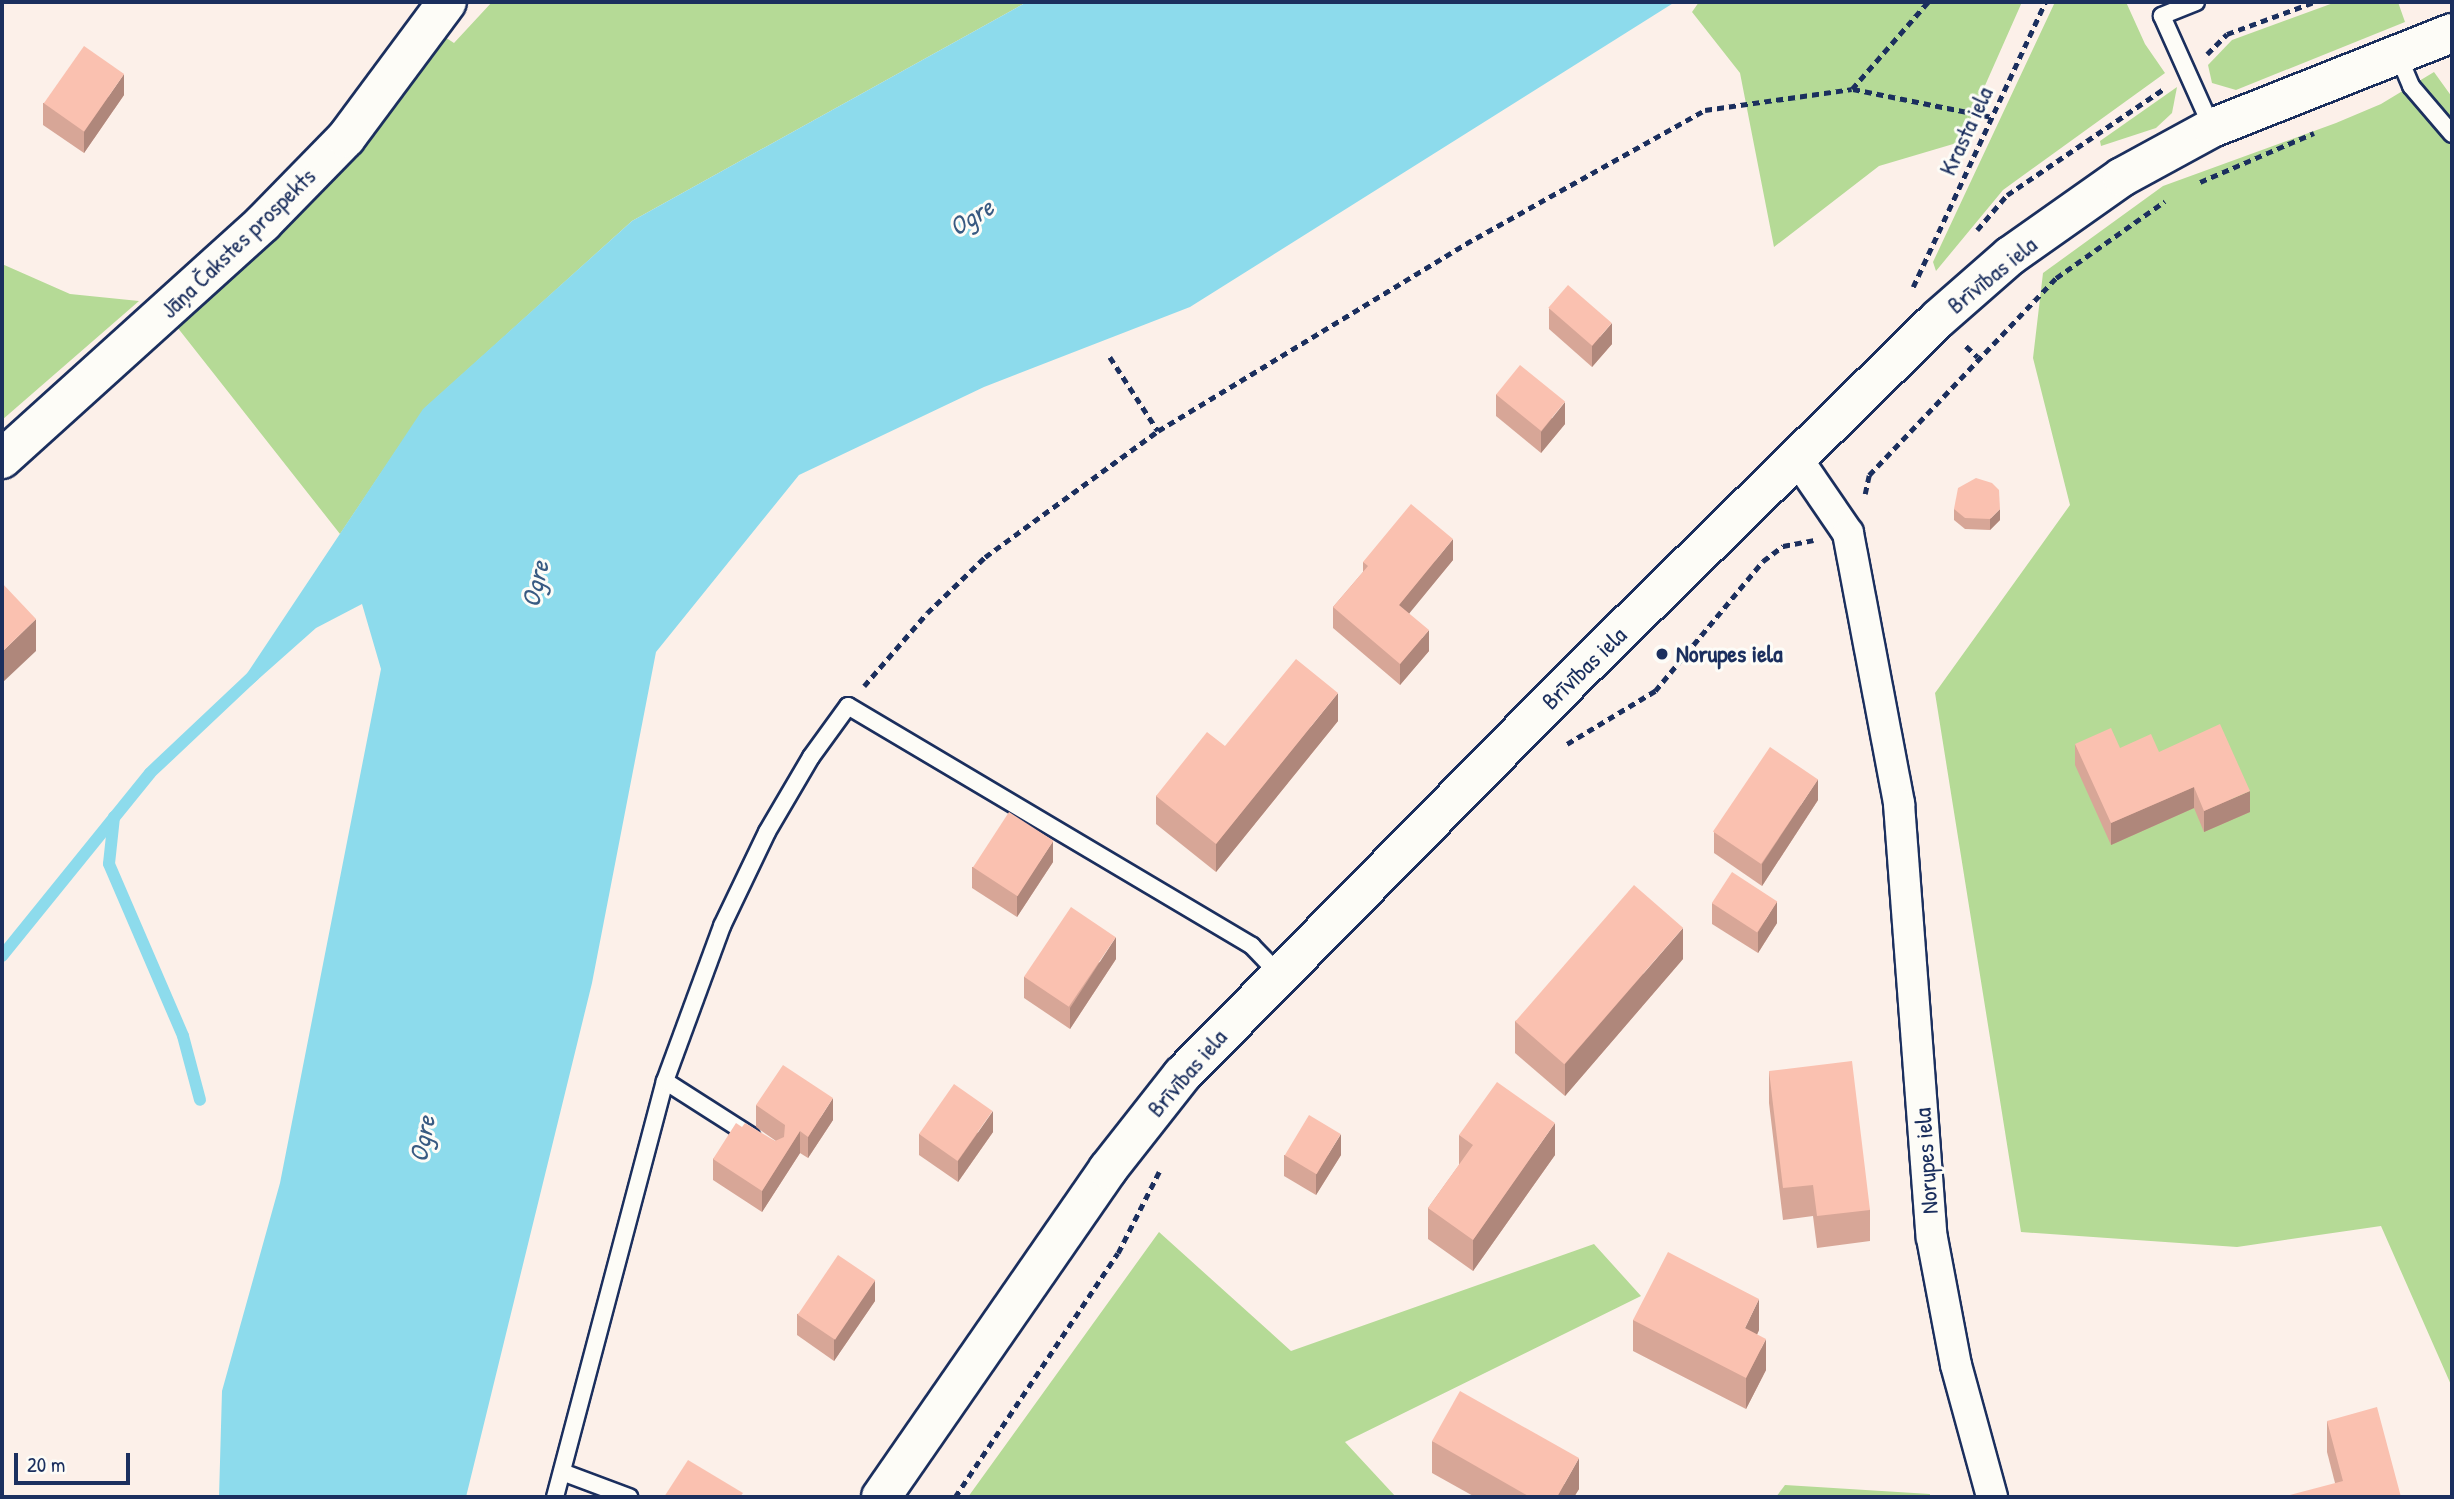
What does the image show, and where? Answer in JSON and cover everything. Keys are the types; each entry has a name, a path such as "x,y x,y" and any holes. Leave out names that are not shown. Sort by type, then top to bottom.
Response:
{"main road":[{"name":"Jāņa Čakstes prospekts","path":"2,459 263,223 346,138 447,2"},
{"name":"Brīvības iela","path":"881,1497 1108,1169 1182,1075 1278,973 1938,319 2010,256 2122,177 2212,128 2452,33"}],"street":[{"name":"Norupes iela","path":"1798,460 1848,533 1899,804 1932,1237 1956,1365 1992,1497"}],"lane":[{"path":"2196,2 2159,9 2212,128"},
{"path":"2398,55 2411,86 2452,134"},
{"path":"555,1497 665,1081 722,926 767,832 811,757 848,706 1252,946 1278,973"},
{"path":"665,1081 765,1145"},
{"path":"562,1472 629,1497"}],"path":[{"path":"1852,89 1928,2"},
{"name":"Krasta iela","path":"1918,274 2045,2"},
{"path":"1968,241 2007,195 2187,73 2227,34 2314,2"},
{"path":"848,706 927,613 985,557 1158,431 1476,238 1705,110 1852,89 1992,117"},
{"path":"2196,184 2323,129"},
{"path":"1565,746 1655,691 1763,561 1783,546 1848,533 1867,511 1864,488 1869,475 1978,357 2056,278 2172,197"},
{"path":"1110,357 1158,431"},
{"path":"955,1497 1118,1253 1160,1168"}],"green space":[{"path":"492,2 1027,2 632,221 424,409 340,534 166,313 431,28 454,43"},
{"path":"1699,2 2022,2 1960,142 1879,166 1774,247 1740,73 1692,12"},
{"path":"2055,2 2126,2 2145,44 2165,73 2003,190 1936,271 1933,262"},
{"path":"2336,2 2398,2 2405,22 2236,90 2212,83 2208,65 2232,40"},
{"path":"2434,72 2452,97 2452,1387 2381,1226 2237,1247 2021,1232 1935,693 2070,505 2033,358 2043,273 2163,186 2336,123 2381,104"},
{"path":"2177,87 2172,113 2156,128 2101,146 2100,141"},
{"path":"2,264 70,294 139,301 2,420"},
{"path":"1159,1232 1291,1351 1594,1244 1641,1296 1345,1442 1396,1497 968,1497"},
{"path":"1785,1485 1930,1494 1930,1497 1776,1497"}],"water":[{"name":"Ogre","path":"1027,2 1675,2 1190,307 984,387 799,475 656,652 592,983 466,1497 219,1497 222,1391 280,1183 381,669 362,604 316,628 246,690 240,684 423,409 632,221"}],"building":[{"path":"84,46 124,74 84,131 44,103"},
{"path":"1568,285 1612,323 1592,346 1548,308"},
{"path":"1520,365 1565,402 1541,431 1496,395"},
{"path":"1976,478 1992,483 1999,490 2000,509 1990,519 1965,518 1954,509 1958,488"},
{"path":"1411,504 1453,539 1399,605 1429,630 1400,664 1333,607 1368,566 1363,562"},
{"path":"2,583 36,619 2,652"},
{"path":"1296,659 1338,693 1216,844 1156,796 1207,732 1225,746"},
{"path":"2220,724 2250,791 2204,811 2194,787 2111,823 2075,744 2111,728 2120,748 2151,734 2159,752"},
{"path":"1770,747 1818,779 1761,864 1713,832"},
{"path":"1009,812 1053,841 1018,896 973,867"},
{"path":"1732,872 1777,901 1757,932 1712,903"},
{"path":"1634,885 1683,928 1564,1064 1515,1022"},
{"path":"1071,907 1116,937 1069,1007 1024,977"},
{"path":"1852,1061 1870,1210 1817,1216 1813,1185 1783,1188 1769,1071"},
{"path":"783,1065 833,1098 808,1137 800,1131 762,1191 713,1159 736,1123 742,1127 745,1123 775,1141 784,1137 785,1125 756,1105"},
{"path":"1497,1082 1555,1123 1473,1240 1428,1208 1473,1145 1459,1135"},
{"path":"954,1084 993,1111 958,1161 919,1134"},
{"path":"1309,1115 1341,1134 1317,1174 1285,1155"},
{"path":"1668,1252 1759,1299 1745,1328 1766,1339 1746,1378 1633,1320"},
{"path":"838,1255 875,1280 835,1340 798,1315"},
{"path":"1460,1391 1579,1458 1557,1497 1530,1497 1432,1441"},
{"path":"2377,1407 2401,1497 2282,1497 2343,1481 2327,1421"},
{"path":"688,1460 743,1493 740,1497 664,1497"}],"waterway":[{"path":"2,956 150,773 254,675"},
{"path":"114,817 109,864 183,1036 200,1100"}],"place":[{"name":"Norupes iela","path":"1662,654"}]}
